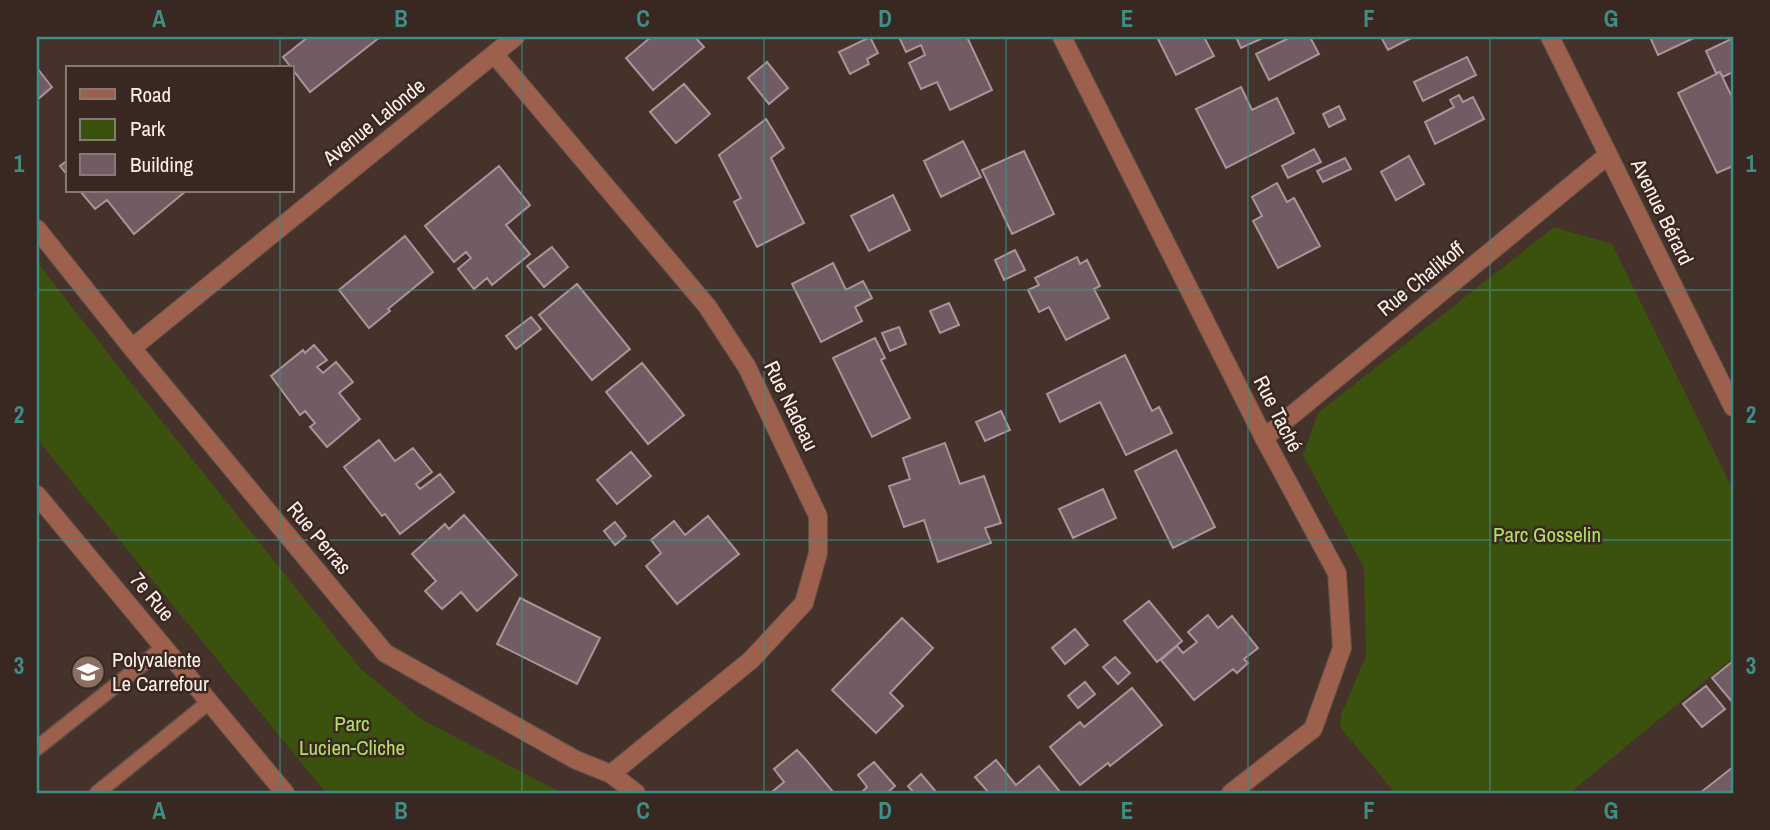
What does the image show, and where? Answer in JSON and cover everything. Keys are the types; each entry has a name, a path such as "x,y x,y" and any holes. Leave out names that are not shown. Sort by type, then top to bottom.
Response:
{"street":[{"name":"Avenue Lalonde","path":"132,348 515,37"},
{"name":"Rue Taché","path":"1062,37 1264,438 1337,573 1342,648 1313,729 1231,793"},
{"name":"Avenue Bérard","path":"1550,37 1733,407"},
{"name":"Rue Nadeau","path":"494,54 707,306 747,367 818,516 818,553 804,603 751,660 611,774"},
{"name":"Rue Chalikoff","path":"1264,438 1608,155"},
{"name":"Rue Perras","path":"37,229 132,348 386,653 576,760 611,774 636,793"},
{"name":"7e Rue","path":"37,495 285,793"}],"lane":[{"path":"37,748 164,647"},
{"path":"97,793 209,702"}],"green space":[{"name":"Parc Gosselin","path":"1554,227 1612,244 1733,490 1733,658 1570,793 1395,793 1340,727 1341,715 1366,656 1364,568 1303,455 1318,413"},
{"name":"Parc Lucien-Cliche","path":"37,262 359,667 421,719 562,793 326,793 37,439"}],"building":[{"path":"308,37 380,37 310,92 294,71 294,66 290,66 283,57"},
{"path":"651,37 695,37 704,47 653,90 626,58"},
{"path":"870,37 878,53 867,59 869,64 850,74 839,52"},
{"path":"899,37 967,37 992,90 950,110 937,82 921,89 909,63 925,55 921,45 906,52"},
{"path":"1157,37 1204,37 1214,56 1176,75"},
{"path":"1236,37 1265,37 1241,48"},
{"path":"1291,37 1310,37 1319,54 1269,80 1256,54"},
{"path":"1381,37 1413,37 1388,50"},
{"path":"1650,37 1696,37 1658,55"},
{"path":"1733,38 1733,72 1723,77 1720,72 1716,73 1706,51"},
{"path":"1467,57 1476,75 1423,101 1414,82"},
{"path":"767,62 788,88 769,104 748,78"},
{"path":"37,68 52,87 37,100"},
{"path":"1720,72 1733,99 1733,166 1717,173 1678,93"},
{"path":"684,84 710,114 676,143 650,112"},
{"path":"1241,87 1252,110 1277,98 1294,133 1226,168 1196,109"},
{"path":"1459,95 1463,102 1473,97 1484,119 1435,144 1425,122 1454,107 1450,100"},
{"path":"1339,106 1345,119 1329,127 1323,114"},
{"path":"766,119 784,148 771,158 804,223 757,247 734,202 741,198 719,155"},
{"path":"963,141 981,177 941,197 924,161"},
{"path":"1314,149 1321,162 1288,178 1282,166"},
{"path":"1024,151 1054,214 1012,234 982,170"},
{"path":"1409,156 1424,184 1396,200 1381,172"},
{"path":"1345,158 1351,169 1323,182 1317,171"},
{"path":"66,162 66,174 60,166"},
{"path":"499,166 530,205 506,225 530,254 492,285 487,278 474,289 458,269 471,258 466,252 454,262 425,226"},
{"path":"1277,183 1287,202 1294,198 1320,246 1278,268 1253,221 1262,216 1252,197"},
{"path":"81,192 185,192 134,234 107,200 95,209"},
{"path":"893,195 910,230 869,251 851,216"},
{"path":"405,236 433,272 369,328 339,290"},
{"path":"552,247 568,267 544,287 527,266"},
{"path":"1015,250 1025,270 1004,280 995,260"},
{"path":"1077,257 1080,264 1087,260 1100,286 1094,289 1109,318 1066,340 1049,307 1039,312 1028,290 1039,285 1035,278"},
{"path":"833,263 846,290 863,281 872,298 855,307 862,321 821,342 792,284"},
{"path":"577,284 630,349 592,380 539,315"},
{"path":"949,303 959,325 940,333 930,311"},
{"path":"531,317 541,329 516,349 506,336"},
{"path":"899,327 906,344 890,351 882,333"},
{"path":"875,338 885,358 881,360 910,418 872,437 833,358"},
{"path":"314,345 327,360 317,367 323,373 336,362 353,382 339,393 360,419 327,447 310,427 315,423 305,411 300,415 271,376 303,350 305,353"},
{"path":"1125,355 1152,411 1159,407 1172,433 1126,455 1100,402 1060,422 1047,394"},
{"path":"642,363 684,415 648,444 606,392"},
{"path":"1001,411 1010,430 985,441 976,422"},
{"path":"379,440 395,461 413,448 432,472 416,484 420,489 440,474 454,492 400,534 385,514 382,516 344,467"},
{"path":"945,443 960,484 984,476 1001,523 985,528 991,543 938,562 924,520 904,527 889,486 910,479 903,458"},
{"path":"1176,450 1215,527 1173,548 1135,471"},
{"path":"631,452 651,476 617,504 597,480"},
{"path":"1103,489 1116,518 1073,538 1059,509"},
{"path":"464,515 517,575 477,611 461,592 442,609 425,591 436,581 412,554 445,524 449,529"},
{"path":"708,516 739,554 677,604 646,566 661,553 651,540 674,521 685,535"},
{"path":"615,522 626,536 615,545 604,531"},
{"path":"520,598 600,638 577,684 497,644"},
{"path":"1149,601 1182,641 1157,662 1124,621"},
{"path":"1208,615 1218,628 1232,616 1258,648 1244,659 1248,663 1237,673 1233,669 1194,700 1161,660 1177,646 1183,653 1197,642 1188,632"},
{"path":"902,618 933,648 890,693 903,706 876,733 832,690"},
{"path":"1075,629 1088,645 1065,664 1052,648"},
{"path":"1115,657 1130,673 1118,684 1103,667"},
{"path":"1733,661 1733,703 1712,678"},
{"path":"1085,682 1095,694 1078,708 1068,696"},
{"path":"1706,686 1725,709 1702,727 1683,704"},
{"path":"1132,688 1162,725 1110,766 1108,763 1080,785 1050,747 1080,722 1084,727"},
{"path":"797,750 834,793 773,791 784,782 774,769"},
{"path":"996,760 1016,785 1039,766 1061,793 989,793 975,777"},
{"path":"874,762 895,786 887,793 861,793 867,787 858,775"},
{"path":"1733,767 1733,793 1700,793"},
{"path":"921,774 937,793 914,793 908,786"}],"place":[{"name":"Polyvalente Le Carrefour","path":"88,672"}]}
